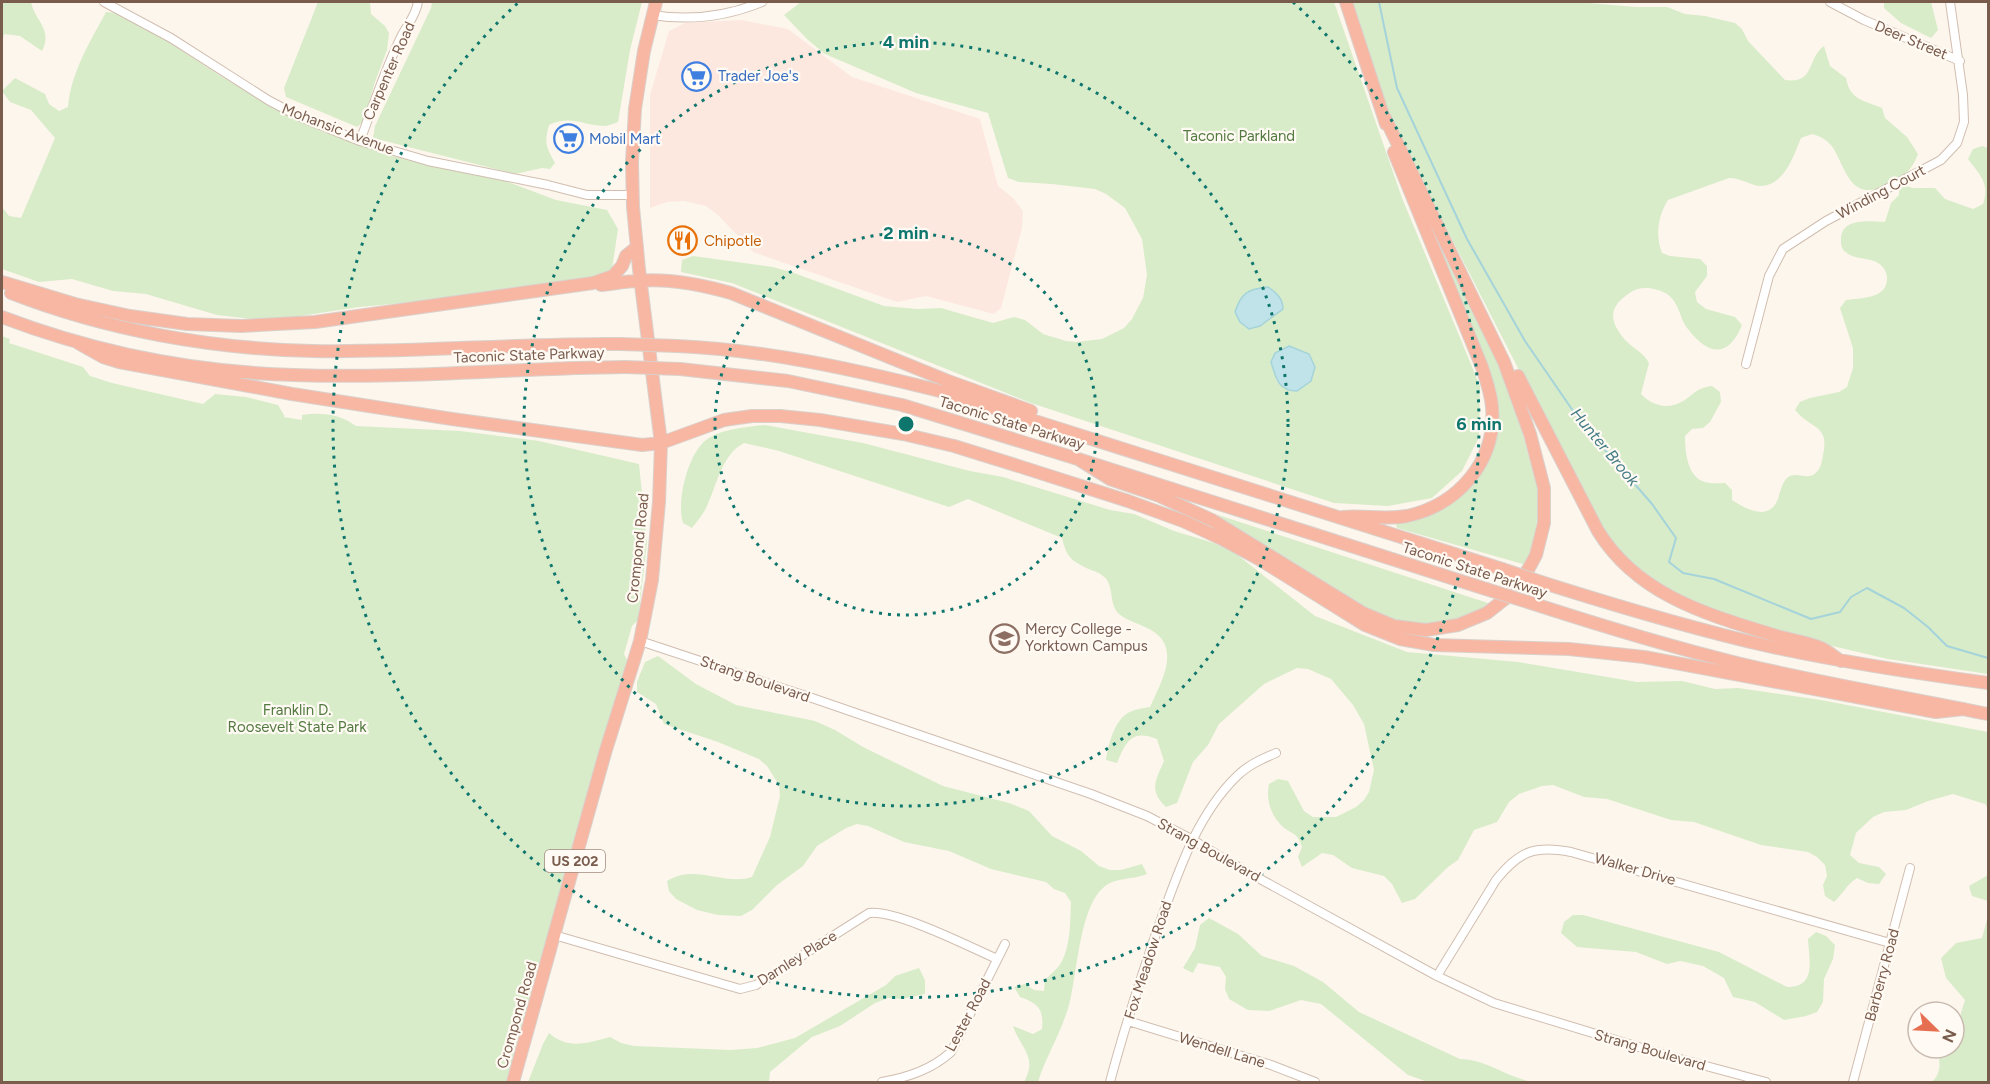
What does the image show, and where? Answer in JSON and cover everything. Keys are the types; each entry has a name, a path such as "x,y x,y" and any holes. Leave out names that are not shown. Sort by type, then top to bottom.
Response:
{"highway":[{"name":"Crompond Road","path":"513,1083 605,753 640,641 655,554 661,443 640,280 633,195 633,150 635,109 656,2"},
{"path":"1078,459 1110,479 1157,495 1212,520 1381,622 1410,629 1426,630 1450,627 1473,620 1499,603 1526,575 1541,540 1545,507 1539,466 1525,416 1504,362 1470,289 1385,118 1365,64 1347,2"},
{"path":"1335,517 1402,516 1427,509 1446,499 1466,485 1480,465 1489,443 1492,426 1491,399 1486,378 1411,197 1392,146 1385,118"},
{"path":"2,282 75,304 122,315 186,324 234,326 315,322 599,282 609,278 620,269 626,256 637,247"},
{"path":"563,288 640,280 693,285 740,296 948,381 1042,415 1053,427"},
{"name":"Taconic State Parkway","path":"2,289 57,309 122,326 188,340 255,348 341,351 621,344 677,346 770,355 855,370 940,391 1683,625 1841,661 1989,683"},
{"path":"1470,289 1495,332 1593,523 1624,565 1650,586 1680,602 1821,648 1841,661"},
{"name":"Taconic State Parkway","path":"2,317 78,343 188,365 236,371 294,375 625,367 680,369 769,379 874,398 1078,459 1633,635 1736,663 1989,714"},
{"path":"78,343 103,357 119,362 237,385 452,419 642,445 661,443 715,422 752,416 820,420 903,434 992,458 1183,521 1259,559 1365,625 1400,639 1434,645 1558,648 1634,655 1936,712 1964,709"}],"street":[{"name":"Mohansic Avenue","path":"104,2 171,38 268,100 298,116 360,141 428,161 587,195 633,195"},
{"name":"Carpenter Road","path":"360,141 402,35 418,2"},
{"path":"652,15 683,18 705,16 744,9 762,2"},
{"name":"Deer Street","path":"1830,2 1885,29 1960,61"},
{"name":"Winding Court","path":"1746,364 1769,276 1783,249 1826,221 1941,160 1957,143 1964,122 1960,61 1950,2"},
{"name":"Strang Boulevard","path":"640,641 1091,794 1147,816 1471,993 1516,1010 1767,1083"},
{"name":"Fox Meadow Road","path":"1110,1083 1162,918 1193,840 1219,797 1236,777 1247,767 1276,753"},
{"name":"Walker Drive","path":"1437,976 1496,880 1507,866 1533,850 1554,849 1571,852 1890,943"},
{"name":"Barberry Road","path":"1853,1083 1910,868"},
{"name":"Darnley Place","path":"554,935 740,989 756,986 869,913 879,912 904,919 997,959"},
{"name":"Lester Road","path":"882,1083 925,1070 940,1062 951,1052 1005,944"},
{"name":"Wendell Lane","path":"1128,1021 1271,1065 1315,1083"}],"shaded area":[{"path":"741,20 788,29 852,77 980,119 998,186 1013,198 1023,211 1022,228 1001,308 994,314 926,296 897,302 753,252 718,215 706,206 684,201 667,202 650,208 650,95 669,31 685,23"}],"green space":[{"path":"2,2 31,2 44,31 45,43 42,51 20,36 4,34 2,44"},
{"path":"318,2 370,2 371,14 385,26 389,33 387,50 363,122 357,127 286,97 284,88"},
{"path":"432,2 642,2 630,50 618,122 603,126 564,121 549,125 547,145 555,163 550,169 542,168 515,174 373,138 375,126"},
{"name":"Taconic Parkland","path":"801,2 1334,2 1402,198 1480,386 1479,437 1462,471 1432,498 1388,506 1334,503 1031,403 732,283 681,272 682,260 693,256 773,267 884,306 917,309 941,308 993,323 1014,317 1025,320 1043,334 1077,342 1102,339 1124,328 1132,319 1143,298 1147,275 1142,239 1125,208 1095,189 1019,182 1008,178 988,113 916,93 825,54 784,15","holes":["1271,362 1311,381 1297,391 1284,387 1276,379"]},
{"path":"1352,2 1577,2 1667,7 1685,14 1735,23 1742,29 1748,41 1785,80 1802,78 1818,51 1824,46 1830,66 1846,78 1854,95 1882,108 1885,118 1907,137 1918,154 1913,164 1900,178 1874,190 1861,189 1855,185 1831,145 1812,134 1801,138 1787,168 1776,181 1769,185 1758,186 1729,178 1668,200 1659,226 1662,253 1700,259 1707,266 1707,276 1695,292 1697,302 1706,309 1735,317 1742,325 1737,336 1724,348 1710,348 1696,338 1685,325 1671,298 1659,290 1644,288 1635,290 1623,298 1615,309 1613,314 1616,327 1626,341 1649,363 1641,394 1645,398 1658,405 1667,406 1682,402 1696,391 1706,387 1712,386 1720,392 1721,402 1710,422 1703,428 1692,429 1685,436 1688,463 1694,475 1699,479 1710,483 1725,483 1732,490 1732,500 1750,510 1763,512 1769,510 1778,499 1782,485 1787,478 1793,475 1810,476 1819,469 1823,458 1824,438 1817,428 1795,410 1800,402 1839,392 1847,387 1853,368 1853,348 1840,308 1846,300 1878,294 1886,286 1885,270 1880,265 1845,252 1841,241 1845,228 1857,222 1885,222 1891,203 1899,195 1899,184 1913,188 1935,188 1945,199 1973,209 1983,204 1985,190 1983,180 1968,159 1973,149 1982,146 1988,148 1988,674 1888,659 1756,625 1668,591 1615,549 1588,505 1392,122"},
{"path":"1884,2 1931,2 1938,30 1931,38 1901,23 1884,8"},
{"path":"106,12 115,13 167,41 281,112 321,131 392,156 500,179 556,200 607,210 618,229 612,269 603,276 468,297 359,307 268,321 217,315 146,294 113,291 72,279 39,282 2,269 2,207 9,216 21,218 55,138 31,110 10,102 2,91 15,78 45,94 49,104 59,111 68,107 77,69"},
{"path":"1436,249 1441,249 1492,349 1518,417 1538,491 1536,543 1526,565 1397,528 1396,524 1429,513 1466,492 1484,466 1494,399"},
{"name":"Franklin D. Roosevelt State Park","path":"2,336 10,339 9,343 83,367 90,376 203,404 215,394 246,397 278,405 284,417 302,420 302,415 323,414 337,416 356,426 460,431 539,441 639,464 647,543 638,620 632,626 624,654 627,660 506,1082 2,1082"},
{"path":"765,425 863,443 970,471 1003,477 1110,510 1134,514 1235,553 1315,616 1407,652 1518,662 1637,682 1682,681 1715,689 1738,688 1821,700 1988,732 1988,808 1985,804 1953,794 1906,810 1884,812 1873,817 1856,833 1850,855 1859,863 1879,867 1886,874 1879,884 1868,883 1857,878 1834,902 1825,896 1823,885 1827,876 1825,865 1808,852 1761,845 1694,822 1671,820 1607,799 1584,797 1553,785 1542,786 1519,794 1509,802 1497,822 1474,830 1458,860 1415,899 1402,903 1392,884 1384,876 1352,868 1333,855 1322,853 1302,867 1298,857 1302,847 1300,842 1295,835 1280,824 1270,806 1269,784 1278,779 1288,781 1304,811 1313,817 1336,817 1356,807 1369,792 1374,770 1364,724 1353,705 1331,679 1308,669 1297,668 1264,684 1219,724 1208,745 1193,762 1177,803 1166,807 1155,790 1156,779 1164,761 1157,739 1148,736 1135,737 1123,749 1117,763 1106,760 1111,740 1120,720 1132,711 1150,707 1166,666 1165,646 1160,637 1151,630 1118,613 1113,604 1107,580 1071,558 1062,538 968,499 949,507 779,451 744,443 736,448 725,463 700,518 692,528 683,523 682,491 689,467 700,447 706,440 719,433"},
{"path":"1218,515 1488,603 1481,612 1456,621 1413,626 1387,620 1344,598 1217,519"},
{"path":"658,656 696,684 736,705 815,721 943,786 1009,803 1029,811 1052,836 1081,851 1099,866 1110,870 1121,870 1142,864 1147,874 1109,884 1096,896 1090,908 1081,938 1068,1007 1038,1082 1024,1082 1028,1073 1029,1059 1013,1026 1033,1034 1042,1029 1041,1012 1035,1004 1020,997 1014,987 1025,984 1034,990 1044,991 1045,980 1061,963 1067,949 1071,902 1065,893 1054,889 1046,882 991,869 949,851 904,842 868,826 857,824 817,846 803,866 777,885 752,910 741,916 718,915 697,910 676,899 669,891 667,881 678,876 699,874 731,879 752,877 770,837 780,796 779,785 767,766 759,759 664,724 656,704 637,692 637,682 645,662"},
{"path":"1988,875 1988,901 1972,896 1969,886"},
{"path":"1573,915 1583,915 1719,952 1787,987 1797,986 1807,977 1810,963 1808,939 1816,932 1826,936 1835,945 1833,959 1824,979 1823,1002 1817,1012 1784,1020 1755,1002 1733,997 1724,978 1703,966 1680,961 1667,964 1636,952 1577,947 1561,933 1564,922"},
{"path":"1988,916 1988,1082 1932,1082 1938,1074 1939,1060 1966,1060 1966,1000 1946,978 1941,958 1956,943 1982,938"},
{"path":"1209,918 1238,934 1262,956 1294,966 1323,982 1359,1012 1460,1059 1479,1062 1533,1082 1428,1082 1408,1075 1321,1004 1301,1000 1269,1011 1248,1010 1229,999 1225,989 1226,977 1220,967 1198,963 1193,973 1183,968 1195,948 1200,925"},
{"path":"919,968 925,980 925,994 902,999 888,998 875,1003 840,1026 812,1037 770,1072 769,1082 528,1082 549,1033 563,1042 578,1044 610,1037 634,1046 731,1050 757,1048 795,1038 886,985 895,976"}],"water":[{"path":"1268,287 1279,296 1283,309 1260,326 1249,329 1240,322 1235,312 1237,306 1246,293"},
{"path":"1289,346 1309,354 1315,367 1311,381 1297,391 1282,386 1276,378 1271,362 1275,353"}],"waterway":[{"name":"Hunter Brook","path":"1379,2 1397,88 1467,239 1525,341 1580,421 1652,504 1676,538 1669,562 1683,573 1714,579 1811,619 1840,612 1851,597 1867,588 1904,608 1947,646 1988,658"}],"place":[{"name":"Trader Joe's","path":"697,76"},
{"name":"Mobil Mart","path":"568,139"},
{"name":"Chipotle","path":"683,241"},
{"name":"Mercy College - Yorktown Campus","path":"1004,638"}]}
